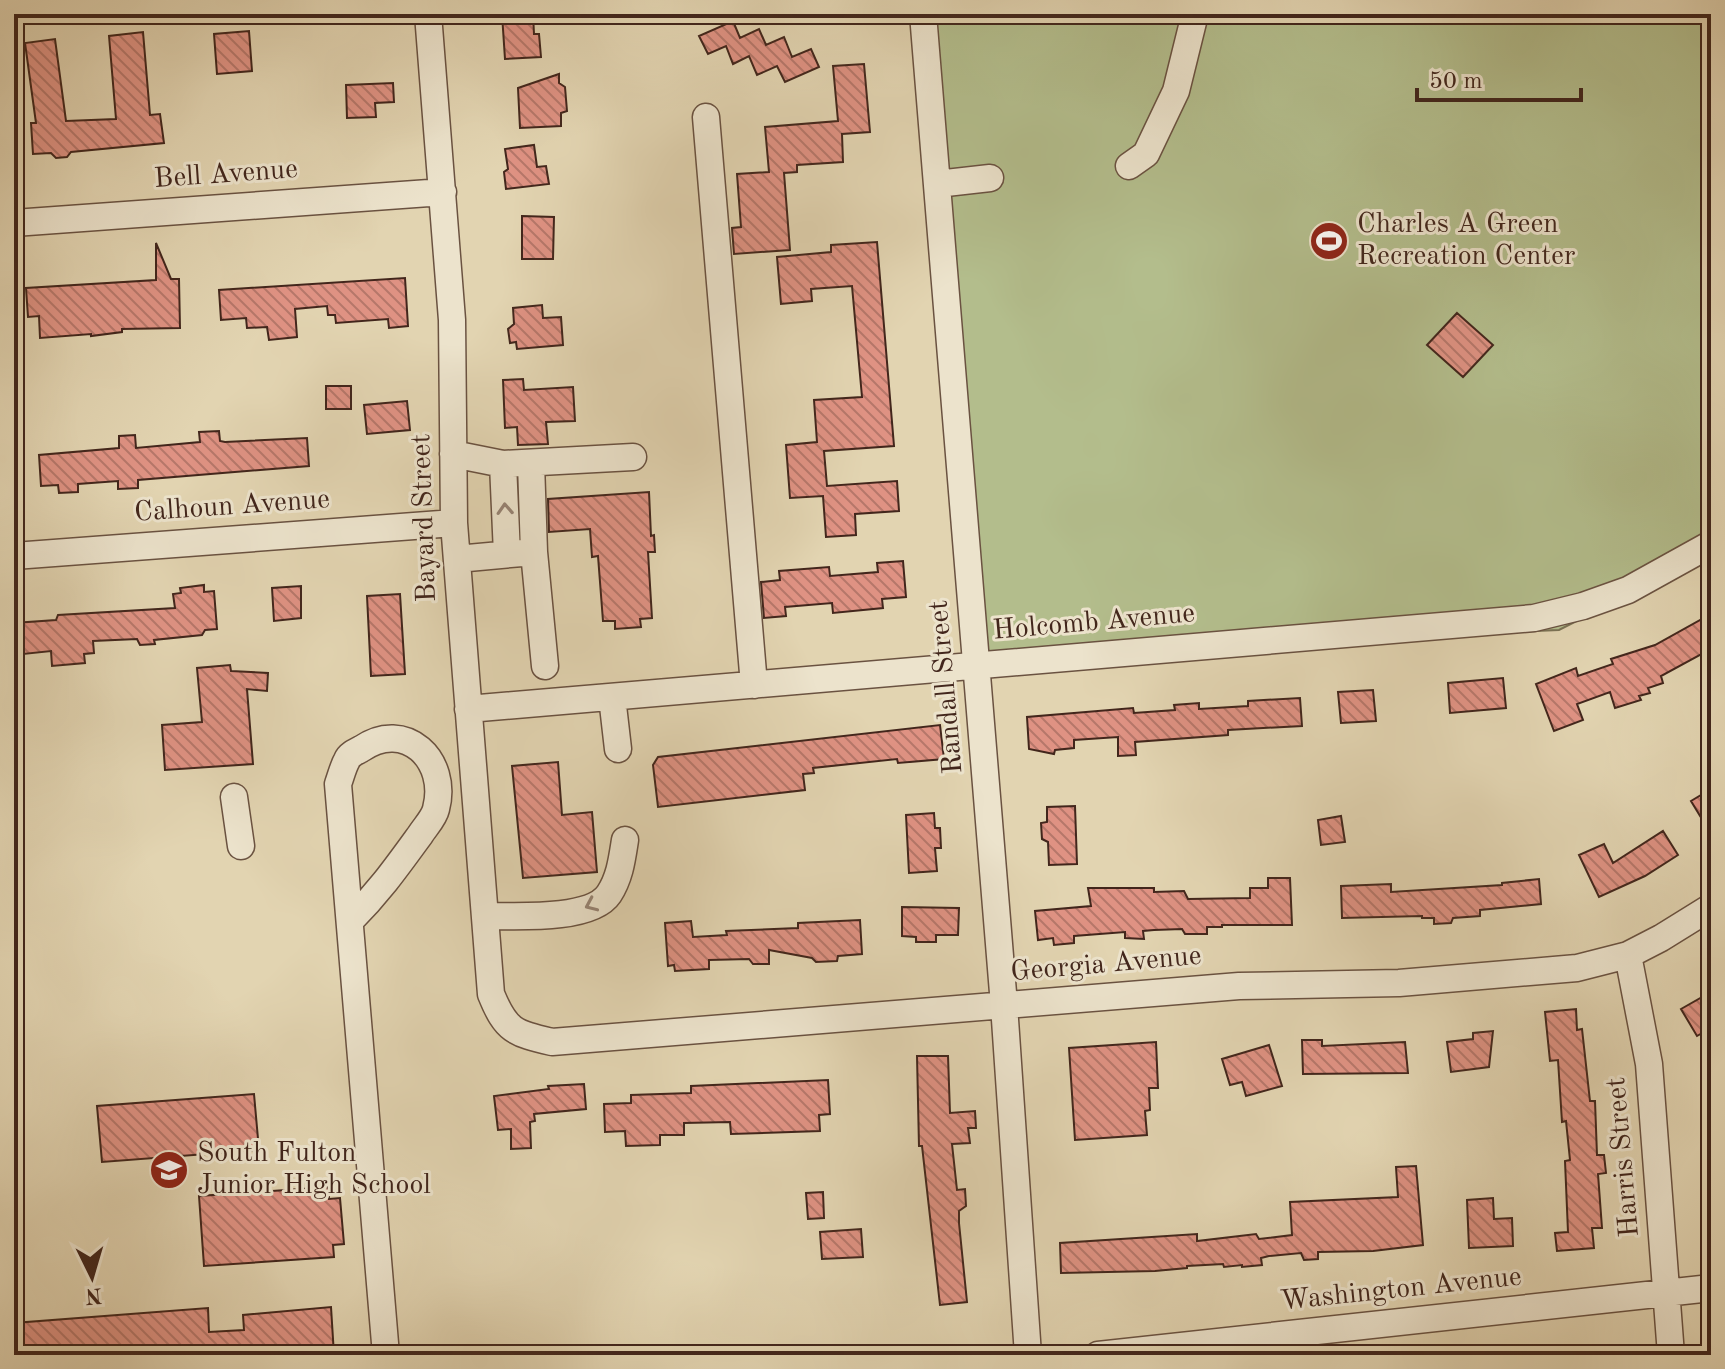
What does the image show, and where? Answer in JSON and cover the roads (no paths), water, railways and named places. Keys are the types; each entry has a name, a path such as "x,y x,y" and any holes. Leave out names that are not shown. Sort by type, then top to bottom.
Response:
{"street":[{"name":"Bayard Street","path":"428,14 452,320 454,523 491,994 501,1018"},
{"name":"Randall Street","path":"923,14 1004,1005 1028,1355"},
{"path":"1129,166 1146,154 1176,91 1195,14"},
{"path":"706,117 754,685"},
{"path":"937,184 990,178"},
{"name":"Bell Avenue","path":"14,223 443,192"},
{"path":"453,454 503,464 633,457"},
{"path":"531,463 534,552 545,666"},
{"path":"503,464 507,554"},
{"name":"Calhoun Avenue","path":"14,556 454,523"},
{"name":"Holcomb Avenue","path":"468,709 1534,618 1583,606 1628,590 1711,544"},
{"path":"457,559 534,552"},
{"path":"612,697 618,749"},
{"path":"350,921 383,888 436,812 439,792 437,772 414,743 392,739 368,744 348,757 332,789 335,839 350,921 386,1355"},
{"path":"234,797 241,846"},
{"path":"485,916 550,915 589,909 608,896 620,872 625,840"},
{"name":"Georgia Avenue","path":"501,1018 520,1035 552,1042 1239,986 1399,983 1577,968 1628,955 1711,907"},
{"name":"Harris Street","path":"1628,955 1649,1064 1671,1355"},
{"name":"Washington Avenue","path":"1098,1355 1711,1288"}],"place":[{"name":"Charles A Green Recreation Center","path":"1329,241"},
{"name":"South Fulton Junior High School","path":"169,1170"}]}
